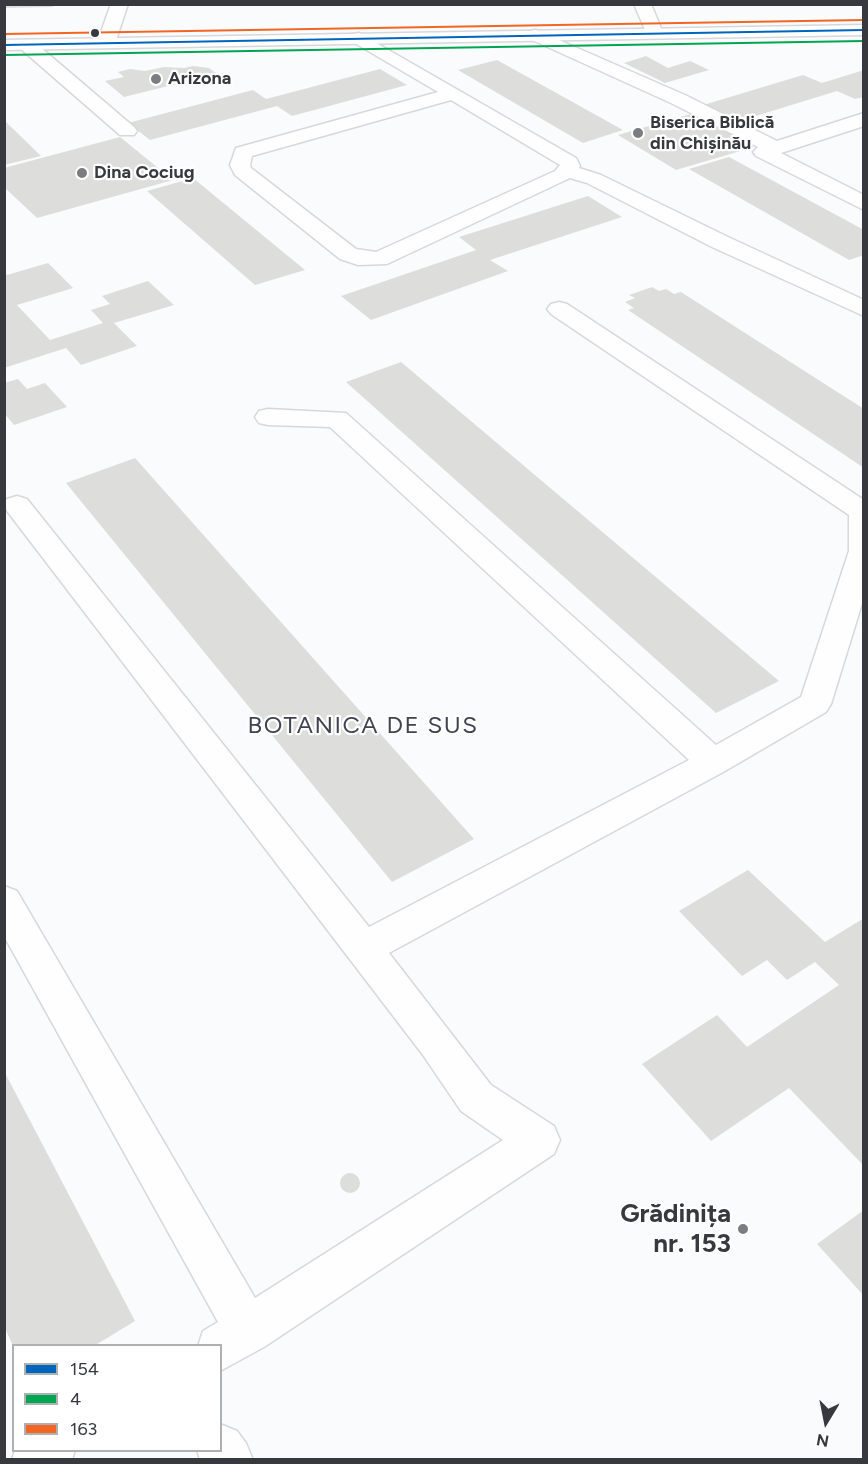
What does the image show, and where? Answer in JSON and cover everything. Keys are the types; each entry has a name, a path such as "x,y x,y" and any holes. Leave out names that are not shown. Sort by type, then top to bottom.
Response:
{"main road":[{"path":"106,43 120,4"},
{"path":"642,4 654,33"},
{"path":"4,45 864,30"},
{"path":"536,35 678,99 777,148"},
{"path":"359,38 569,162 570,166 567,171 394,253 370,260 348,254 242,171 240,165 243,152 250,148 453,94"},
{"path":"27,45 127,131"},
{"path":"864,118 764,152 864,204"},
{"path":"567,171 594,178 720,242 864,309"},
{"path":"362,949 712,762 815,704 863,551 863,512 559,309"},
{"path":"268,417 337,419 712,762"},
{"path":"4,901 234,1340 539,1140 476,1098 437,1042 17,505"}],"building":[{"path":"4,4 54,4 53,7 4,8"},
{"path":"646,56 668,68 690,61 709,70 665,83 624,63"},
{"path":"497,60 623,130 583,143 458,70"},
{"name":"Arizona","path":"164,67 209,68 217,74 124,97 105,81 124,77 118,72 130,69 145,71"},
{"path":"380,69 407,85 292,116 277,106 150,140 128,123 253,90 266,99"},
{"path":"864,70 864,97 855,99 837,91 733,123 700,106 803,75 822,83"},
{"path":"694,113 754,147 676,170 618,135"},
{"path":"4,120 41,156 4,165"},
{"path":"120,137 173,180 37,218 4,187 4,168"},
{"path":"729,157 864,230 864,255 849,260 689,169"},
{"path":"193,178 305,270 255,285 147,191"},
{"path":"588,196 622,217 490,260 508,271 371,320 341,296 476,250 459,237"},
{"path":"48,263 73,288 17,305 50,340 103,323 91,310 110,304 102,296 148,281 174,305 114,323 137,346 81,365 66,348 4,368 4,272 7,275"},
{"path":"652,287 659,291 666,289 674,294 681,292 864,409 864,468 628,310 634,308 625,302 635,298 629,295"},
{"path":"401,362 779,681 716,713 346,382"},
{"path":"18,379 27,389 45,383 67,407 14,425 4,413 4,383"},
{"path":"135,458 474,839 392,882 66,483"},
{"path":"748,870 825,942 864,918 864,1166 789,1088 711,1141 642,1064 717,1015 747,1047 839,985 815,962 787,980 767,960 742,976 679,911"},
{"path":"4,1071 135,1321 97,1344 12,1344 4,1326"},
{"path":"350,1173 357,1176 360,1183 357,1190 350,1193 343,1190 340,1183 343,1176"},
{"path":"864,1210 864,1296 817,1244"}],"transit line":[{"name":"163","path":"4,34 864,20"},
{"name":"154","path":"4,45 864,30"},
{"name":"4","path":"4,55 864,41"}],"place":[{"name":"Arizona","path":"156,79"},
{"name":"Biserica Biblică din Chișinău","path":"638,133"},
{"name":"Dina Cociug","path":"82,173"},
{"name":"Grădinița nr. 153","path":"743,1229"}],"district":[{"name":"BOTANICA DE SUS","path":"363,726"}]}
